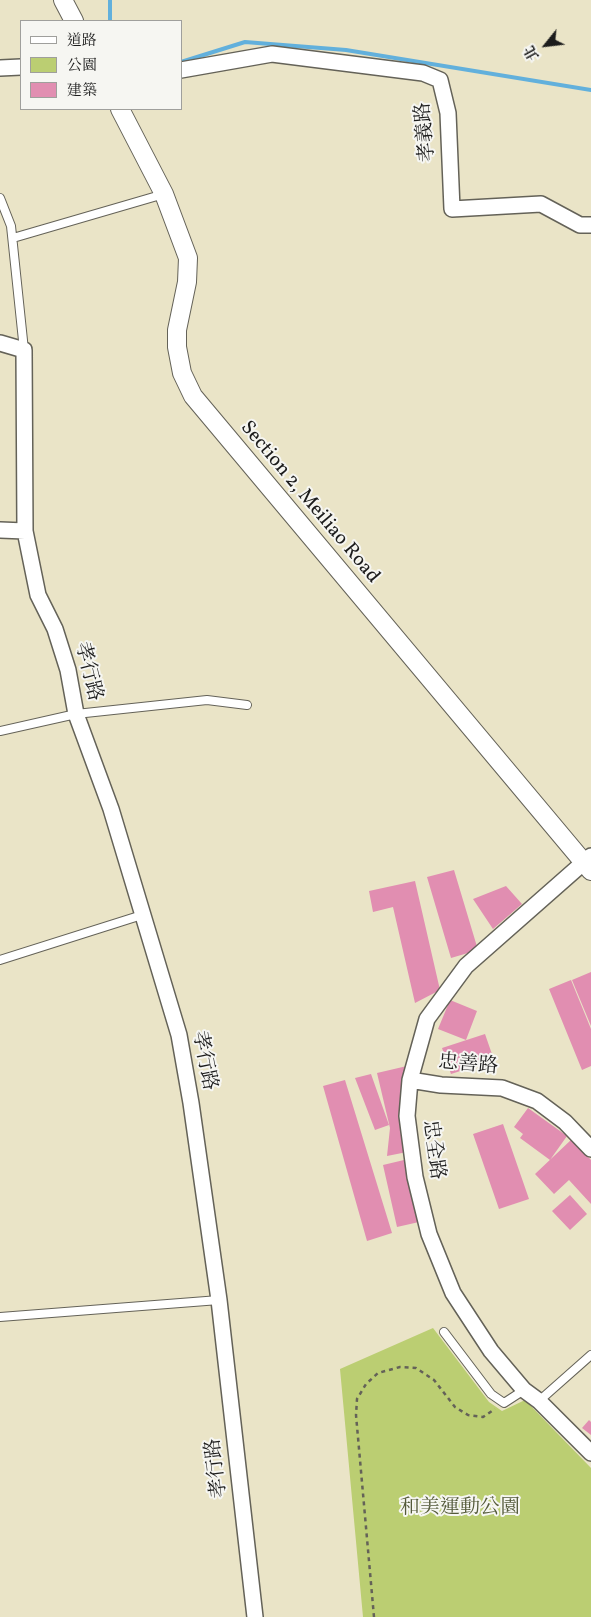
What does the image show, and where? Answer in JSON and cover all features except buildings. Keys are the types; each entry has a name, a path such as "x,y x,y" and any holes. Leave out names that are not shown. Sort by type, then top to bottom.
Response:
{"street":[{"path":"63,0 73,20"},
{"name":"孝義路","path":"182,70 272,54 423,73 440,80 448,112 452,209 541,204 580,225 591,225"},
{"path":"0,68 20,67"},
{"name":"Section 2, Meiliao Road","path":"121,110 164,194 188,258 187,282 177,330 177,347 182,372 193,396 588,863"},
{"path":"0,343 24,350"},
{"name":"孝行路","path":"24,350 26,531 38,595 55,629 68,670 76,714 111,809 179,1035 219,1300 255,1617"},
{"path":"0,530 26,531"},
{"name":"忠全路","path":"588,863 466,966 427,1019 410,1080 407,1116 414,1177 429,1234 453,1293 491,1351 524,1390 539,1401 591,1453"},
{"name":"忠善路","path":"410,1080 442,1085 502,1088 537,1101 565,1122 591,1149"}],"lane":[{"path":"13,238 164,194"},
{"path":"0,198 11,226 13,238 24,350"},
{"path":"0,730 76,714 207,700 247,705"},
{"path":"0,960 142,915"},
{"path":"0,1317 219,1300"},
{"path":"444,1332 491,1394 504,1403 524,1390"},
{"path":"539,1401 591,1355"}],"path":[{"path":"374,1617 356,1415 357,1399 366,1384 378,1373 400,1368 416,1368 434,1380 455,1407 468,1415 483,1417 504,1403"}],"green space":[{"name":"和美運動公園","path":"433,1328 489,1402 502,1411 525,1400 591,1468 591,1617 363,1617 340,1369"}],"waterway":[{"path":"110,0 110,20"},
{"path":"182,62 245,42 346,50 591,90"}]}
